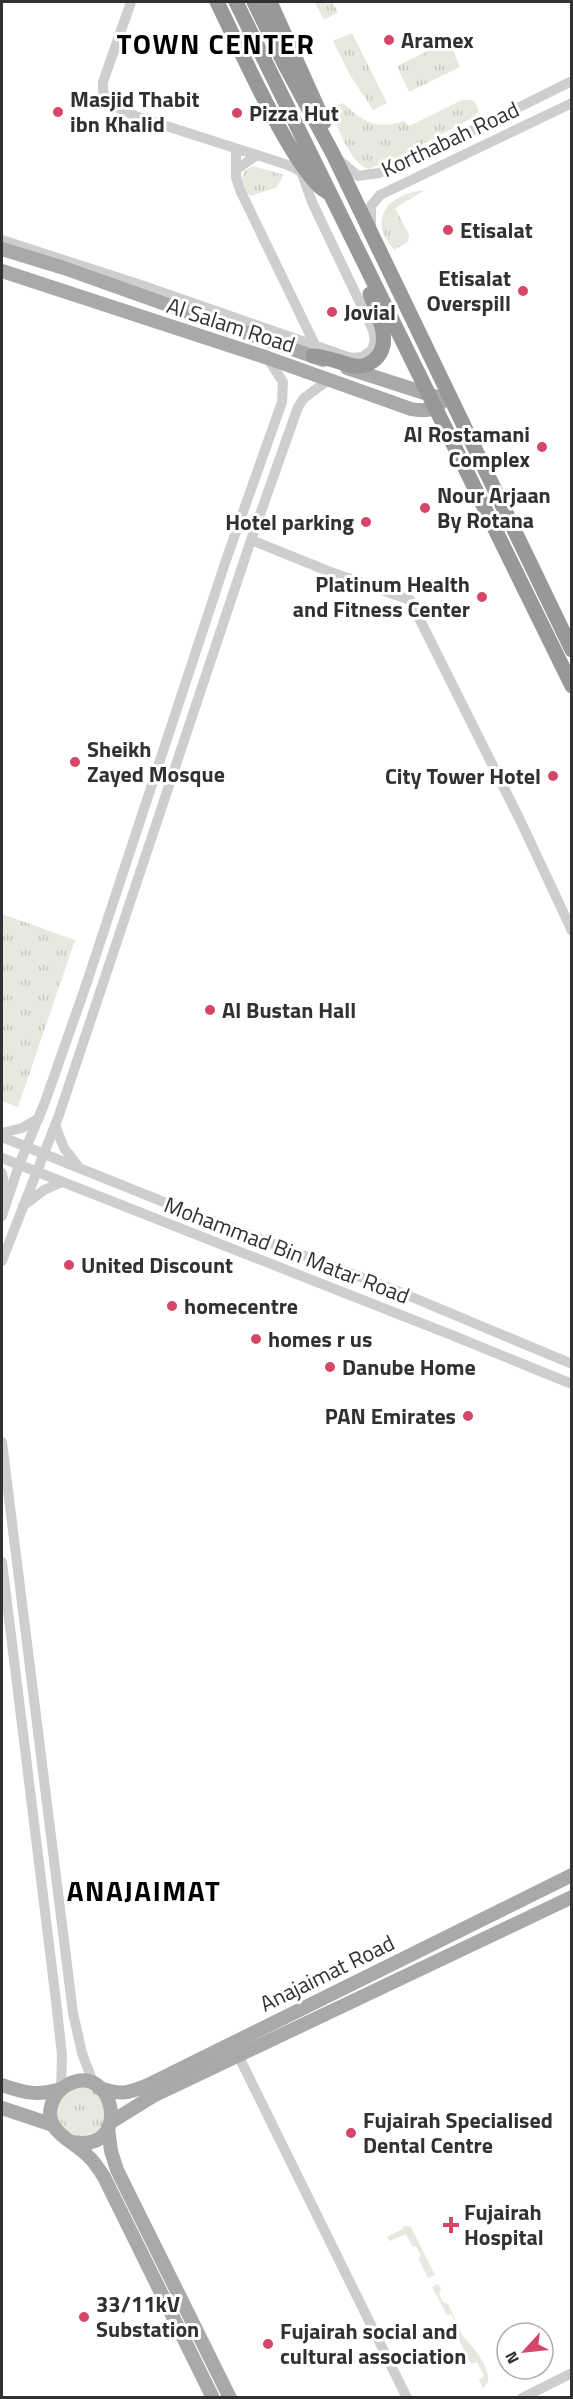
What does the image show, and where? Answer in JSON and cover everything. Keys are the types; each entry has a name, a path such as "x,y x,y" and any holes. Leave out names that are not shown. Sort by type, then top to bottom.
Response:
{"highway":[{"path":"217,2 278,126 305,173 319,188 331,195"},
{"path":"236,2 356,244 438,397 456,409 572,650"},
{"path":"254,2 333,154 437,370 438,397 444,426 572,686"},
{"path":"270,2 317,103 333,154"},
{"path":"314,352 357,366 365,365 377,357 383,346 382,325 354,258 343,218"},
{"path":"356,244 378,276 428,378 435,379 437,370"},
{"path":"444,426 444,418 452,416 505,523 516,535"}],"main road":[{"name":"Al Salam Road","path":"2,249 139,290 438,397 429,411 411,409 327,381 268,358 2,271"},
{"name":"Anajaimat Road","path":"97,2086 117,2094 129,2093 148,2085 572,1875"},
{"name":"Anajaimat Road","path":"109,2125 153,2096 572,1897"},
{"path":"2,2085 34,2094 44,2094 80,2082 97,2086 110,2100 111,2151 117,2170 230,2397"},
{"path":"53,2126 51,2108 55,2096 61,2089"},
{"path":"2,2108 53,2126 61,2136 73,2142 89,2156 104,2177 213,2397"},
{"path":"73,2142 90,2142 101,2137 109,2125"}],"street":[{"path":"131,2 103,82 103,91 109,104 138,117 236,148 275,161 305,173 312,202 375,336 372,350 358,358 314,352 306,328 240,190 236,170 236,148"},
{"name":"Korthabah Road","path":"333,154 358,176 370,176 449,142 572,81"},
{"name":"Korthabah Road","path":"373,238 371,206 380,195 572,103"},
{"path":"449,142 458,159"},
{"path":"275,161 291,146"},
{"path":"236,170 257,155"},
{"path":"2,240 139,290"},
{"path":"2,1216 83,992 226,560 261,467 284,392 279,374 268,358"},
{"path":"2,1261 55,1125 251,540 298,407 304,398 327,381"},
{"path":"261,467 270,463 274,469 273,476"},
{"path":"251,540 327,571 410,600 521,822 572,931"},
{"path":"194,662 197,671 207,674"},
{"path":"148,800 154,798 158,800 159,817"},
{"path":"83,992 87,1005 96,1005"},
{"path":"2,1135 22,1128 39,1118"},
{"path":"55,1125 64,1148 79,1168"},
{"name":"Mohammad Bin Matar Road","path":"2,1135 79,1168 395,1290 572,1364"},
{"name":"Mohammad Bin Matar Road","path":"2,1158 572,1384"},
{"path":"2,1173 7,1202"},
{"path":"21,1208 44,1190 62,1182"},
{"path":"2,1442 73,2013 82,2054 97,2086"},
{"path":"2,1562 55,1990 62,2055 61,2089"},
{"path":"238,2055 407,2397"},
{"path":"522,2397 572,2373"}],"green space":[{"path":"332,2 338,12 324,20 315,3"},
{"path":"352,33 387,103 373,110 350,75 333,41"},
{"path":"448,41 460,67 409,92 397,66"},
{"path":"462,100 472,100 476,104 479,111 474,117 404,154 369,169 356,161 330,110 343,103 358,116 371,123 385,125 404,121 409,126"},
{"path":"253,166 284,175 276,188 250,196 245,191 242,177 245,171"},
{"path":"425,190 395,208 409,235 408,242 394,250 382,229 384,212 394,200 401,196"},
{"path":"2,914 75,940 18,1107 2,1101"},
{"path":"81,2087 95,2091 102,2098 106,2112 102,2126 95,2133 81,2137 67,2133 60,2126 56,2112 60,2098 67,2091"},
{"path":"404,2226 411,2227 435,2275 428,2278 418,2258 421,2256 416,2246 413,2247 406,2234 390,2241 387,2237 403,2229"},
{"path":"438,2284 443,2302 448,2304 463,2336 480,2357 486,2369 488,2382 483,2388 479,2380 484,2376 477,2362 471,2364 452,2326 456,2324 451,2314 447,2315 432,2287"}],"place":[{"name":"Aramex","path":"389,40"},
{"name":"Masjid Thabit ibn Khalid","path":"58,112"},
{"name":"Pizza Hut","path":"237,113"},
{"name":"Etisalat","path":"448,230"},
{"name":"Etisalat Overspill","path":"523,291"},
{"name":"Jovial","path":"332,312"},
{"name":"Al Rostamani Complex","path":"542,447"},
{"name":"Nour Arjaan By Rotana","path":"425,508"},
{"name":"Hotel parking","path":"366,522"},
{"name":"Platinum Health and Fitness Center","path":"482,597"},
{"name":"Sheikh Zayed Mosque","path":"75,762"},
{"name":"City Tower Hotel","path":"553,776"},
{"name":"Al Bustan Hall","path":"210,1010"},
{"name":"United Discount","path":"69,1265"},
{"name":"homecentre","path":"172,1306"},
{"name":"homes r us","path":"256,1339"},
{"name":"Danube Home","path":"330,1367"},
{"name":"PAN Emirates","path":"468,1416"},
{"name":"Fujairah Specialised Dental Centre","path":"351,2133"},
{"name":"Fujairah Hospital","path":"451,2225"},
{"name":"33/11kV Substation","path":"84,2317"},
{"name":"Fujairah social and cultural association","path":"268,2344"}],"district":[{"name":"TOWN CENTER","path":"216,44"},
{"name":"ANAJAIMAT","path":"144,1891"}]}
